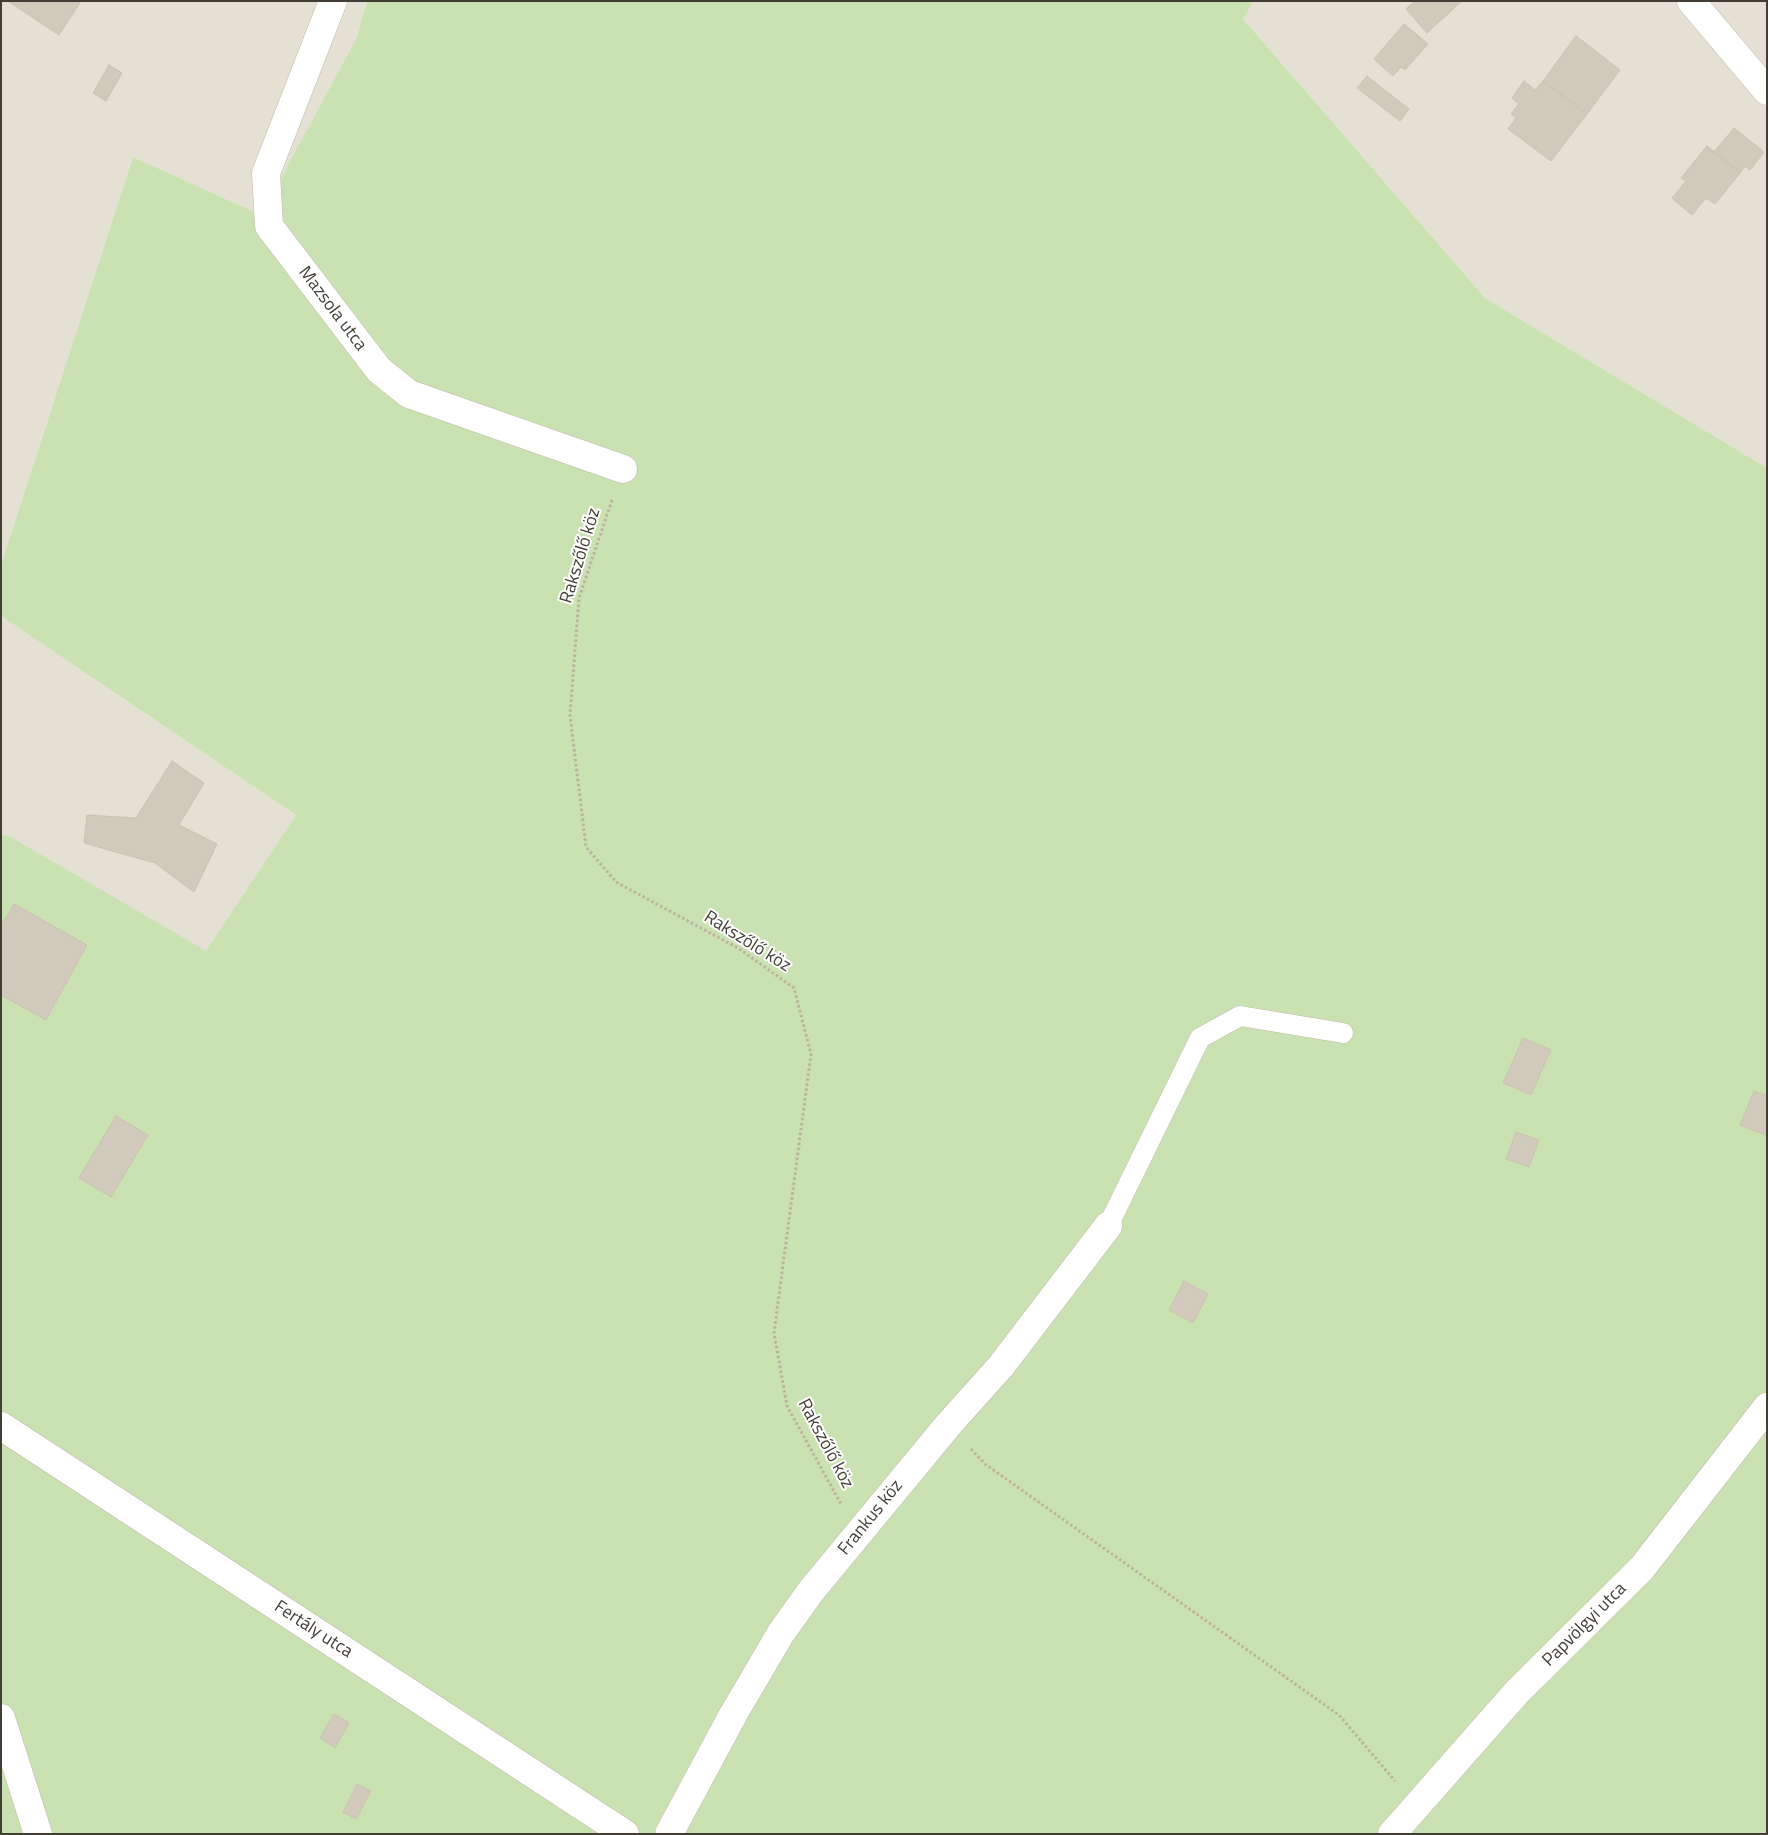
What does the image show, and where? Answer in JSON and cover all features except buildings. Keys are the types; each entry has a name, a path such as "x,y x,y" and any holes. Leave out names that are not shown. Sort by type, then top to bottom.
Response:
{"street":[{"name":"Mazsola utca","path":"333,1 266,173 269,226 379,370 409,394 623,469"},
{"path":"1691,1 1767,91"},
{"name":"Frankus köz","path":"670,1834 734,1713 781,1633 811,1591 949,1424 1001,1366 1108,1226"},
{"name":"Papvölgyi utca","path":"1392,1834 1415,1805 1517,1692 1642,1568 1767,1407"},
{"name":"Fertály utca","path":"1,1426 625,1834"},
{"path":"1,1718 32,1832"}],"lane":[{"path":"1108,1226 1200,1038 1240,1016 1343,1033"}],"path":[{"name":"Rakszőlő köz","path":"623,469 579,598 570,715 586,847 616,882 738,948 794,988 811,1054 774,1333 787,1406 858,1536"},
{"path":"949,1424 985,1464 1339,1715 1415,1805"}],"shaded area":[{"path":"1,1 367,1 357,37 261,215 133,157 1,565"},
{"path":"1254,1 1767,1 1767,468 1485,298 1243,19"},
{"path":"1,616 296,815 206,952 11,837 1,834"}],"green space":[{"path":"367,1 1254,1 1243,19 1485,298 1767,468 1767,1834 1,1834 1,834 11,837 206,951 296,815 1,616 1,565 133,157 261,215 357,37"}]}
